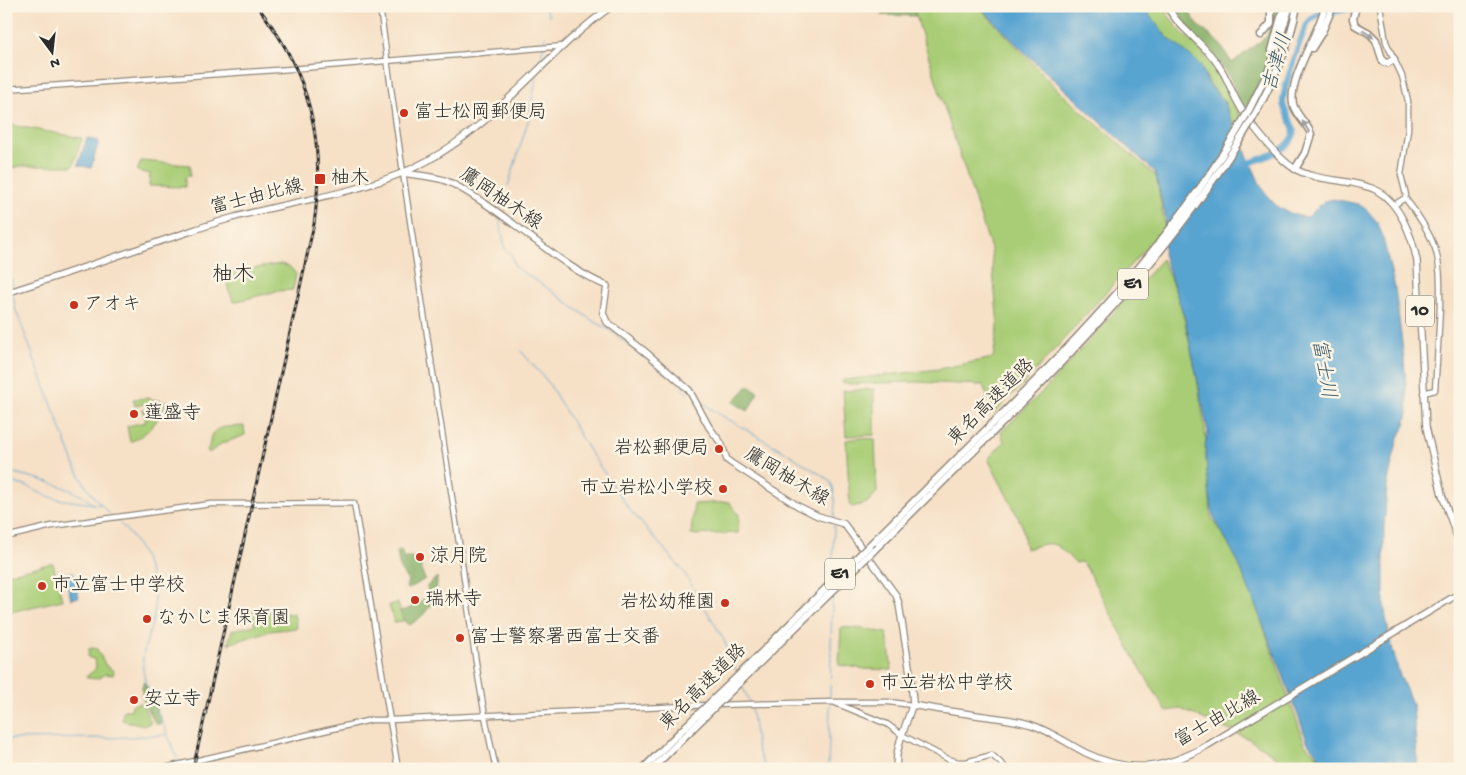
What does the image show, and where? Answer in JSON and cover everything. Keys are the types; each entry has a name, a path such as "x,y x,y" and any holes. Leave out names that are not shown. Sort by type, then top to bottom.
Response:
{"highway":[{"path":"1261,35 1271,22 1271,6"},
{"path":"1253,103 1271,56 1284,6"},
{"name":"東名高速道路","path":"1251,115 1253,103 1275,54 1290,6"},
{"name":"東名高速道路","path":"643,769 873,551 1094,328 1141,274 1210,184 1251,115 1278,68 1299,6"},
{"path":"1322,22 1333,6"},
{"path":"1356,6 1354,22 1357,27 1369,33 1376,40 1383,62 1388,63 1394,59"},
{"path":"1295,169 1306,153 1310,134 1298,115 1293,95 1296,83 1303,72 1313,46 1322,32 1324,7"},
{"name":"東名高速道路","path":"810,609 873,542 990,431"},
{"name":"東名高速道路","path":"652,769 688,728"}],"main road":[{"name":"富士由比線","path":"12,292 228,219 353,190 402,174 442,153 472,131 612,6"},
{"name":"10","path":"1166,6 1180,24 1216,61 1225,75 1238,104 1264,139 1280,156 1295,169 1324,179 1376,190 1394,205 1410,236 1417,261 1426,427 1442,495 1460,545"},
{"name":"鷹岡柚木線","path":"402,174 445,181 469,193 498,212 553,255 607,286 603,313 607,322 648,354 689,390 709,428 721,443 727,460 798,506 818,516 844,524 897,598 911,679 912,705 897,754 896,769"},
{"name":"富士由比線","path":"912,705 1033,725 1100,760 1126,767 1166,765 1189,756 1460,593"}],"street":[{"path":"380,6 402,174 484,716 496,769"},
{"path":"1380,7 1386,42 1402,76 1408,100 1408,137 1401,175 1406,192 1405,198 1416,212 1430,237 1437,254 1440,272 1439,339 1435,390 1423,393"},
{"path":"6,89 566,46"},
{"path":"1394,205 1405,198"},
{"path":"6,537 52,526 211,504 354,503 398,769"},
{"path":"833,702 887,724 902,735 948,759 966,762 992,755 1007,769"},
{"path":"160,769 371,720 833,702 889,702 912,705"}],"green space":[{"path":"893,6 913,6 916,16 881,15"},
{"path":"913,6 978,6 1061,93 1156,176 1165,227 994,414 983,385 915,382 842,383 843,380 939,369 993,358 998,326 991,249"},
{"path":"1142,6 1161,6 1181,32 1197,46 1223,79 1240,116 1235,124 1230,118 1225,102 1210,84 1200,66 1167,37"},
{"path":"1168,6 1185,6 1198,25 1220,44 1232,63 1267,36 1276,6 1280,6 1267,61 1257,88 1243,111 1231,80 1220,64 1173,15"},
{"path":"6,124 82,138 73,166 20,166 6,170"},
{"path":"141,161 190,165 190,176 185,177 185,187 149,186 150,174 137,171"},
{"path":"1162,259 1181,305 1196,372 1205,429 1211,517 1238,555 1305,744 1324,763 1325,769 1288,769 1286,765 1249,739 1181,709 1166,711 1135,659 1086,567 1081,562 1075,563 1063,550 1054,544 1043,544 1026,549 1022,525 988,459 1004,442 1001,432 1048,386"},
{"path":"281,264 290,267 296,274 293,290 277,291 234,302 228,289 226,273"},
{"path":"749,385 758,392 748,411 733,402"},
{"path":"874,389 874,435 846,436 843,391"},
{"path":"147,398 166,403 152,426 130,442 127,426 146,422 143,410 149,409 148,403 135,406 133,399"},
{"path":"244,426 245,435 221,444 209,453 207,450 211,436 215,431 227,427"},
{"path":"860,438 875,439 877,492 867,503 852,507 850,505 846,440"},
{"path":"729,502 739,515 738,533 691,535 694,504"},
{"path":"401,550 404,559 409,557 417,561 421,566 425,579 409,589 406,588 408,581 400,569 397,552"},
{"path":"53,563 62,600 6,613 7,574"},
{"path":"437,577 436,592 430,606 421,617 409,625 405,622 400,611 419,603 428,593 427,586"},
{"path":"398,603 403,621 394,622 389,605"},
{"path":"251,610 294,614 297,628 270,631 228,644 232,630 255,625"},
{"path":"841,627 887,633 892,670 864,669 839,665"},
{"path":"89,649 97,649 106,666 114,671 113,675 105,674 94,679 86,677 96,667 95,660 88,657"},
{"path":"144,682 161,721 160,724 156,724 145,703 142,692"},
{"path":"142,703 151,723 144,725 122,720 123,710 131,710 132,705"}],"water":[{"name":"富士川","path":"979,6 1142,6 1167,37 1201,66 1208,83 1223,101 1261,186 1278,207 1299,216 1308,217 1323,202 1333,199 1358,204 1367,210 1377,222 1382,234 1395,288 1404,359 1408,413 1397,442 1387,486 1384,527 1384,606 1390,640 1399,673 1413,706 1418,769 1339,769 1332,759 1324,763 1308,743 1237,560 1213,516 1205,445 1208,432 1185,319 1163,254 1166,220 1155,172 1025,53"},
{"path":"87,138 99,141 91,168 78,165"},
{"path":"73,572 79,597 71,599 65,574"}],"waterway":[{"path":"544,6 549,16"},
{"name":"吉津川","path":"1245,165 1278,152 1288,144 1294,135 1294,130 1283,103 1293,63 1308,22 1317,15 1363,6"},
{"name":"吉津川","path":"1401,6 1412,10 1423,6"},
{"path":"539,67 545,37"},
{"path":"508,186 528,121 537,75"},
{"path":"500,211 502,199"},
{"path":"499,215 505,249 512,255 515,267 590,319 608,329 666,374"},
{"path":"6,239 13,289"},
{"path":"13,293 15,308 75,466 82,480 111,515"},
{"path":"521,351 548,382 588,449 630,510 684,572 724,640 737,673"},
{"path":"680,386 688,394"},
{"path":"698,400 829,480 833,487 835,502 834,518"},
{"path":"6,472 39,479 65,488 86,498 93,504"},
{"path":"6,478 57,499 101,505"},
{"path":"116,520 134,540 147,566 151,579 155,607 144,650 144,676 182,769"},
{"path":"832,578 834,525"},
{"path":"830,701 832,595"},
{"path":"741,684 750,703"},
{"path":"828,769 830,705"},
{"path":"751,707 757,748 765,769"},
{"path":"6,739 108,738 166,735"}],"railway":[{"path":"193,769 314,224 317,194 318,164 310,109 290,56 257,6"}],"place":[{"name":"富士松岡郵便局","path":"404,113"},
{"name":"柚木","path":"320,179"},
{"name":"アオキ","path":"74,305"},
{"name":"蓮盛寺","path":"134,414"},
{"name":"岩松郵便局","path":"719,449"},
{"name":"市立岩松小学校","path":"723,489"},
{"name":"涼月院","path":"420,557"},
{"name":"市立富士中学校","path":"42,586"},
{"name":"瑞林寺","path":"415,600"},
{"name":"岩松幼稚園","path":"725,603"},
{"name":"なかじま保育園","path":"147,619"},
{"name":"富士警察署西富士交番","path":"460,638"},
{"name":"市立岩松中学校","path":"870,684"},
{"name":"安立寺","path":"134,700"}],"district":[{"name":"柚木","path":"233,276"}]}
